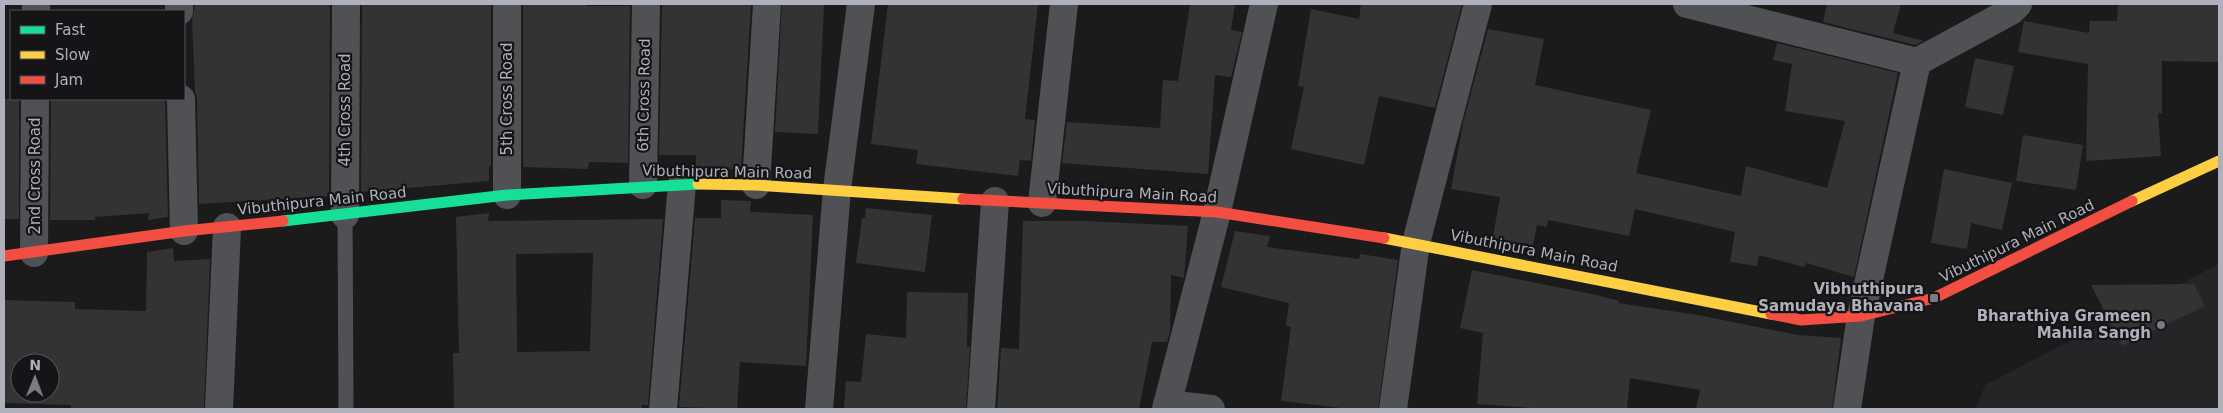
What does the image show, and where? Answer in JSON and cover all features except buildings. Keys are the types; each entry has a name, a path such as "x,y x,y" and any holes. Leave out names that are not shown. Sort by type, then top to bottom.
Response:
{"street":[{"name":"4th Cross Road","path":"345,215 346,4"},
{"name":"5th Cross Road","path":"507,4 507,195"},
{"name":"6th Cross Road","path":"643,186 646,4"},
{"path":"756,185 767,4"},
{"path":"819,409 837,190 861,4"},
{"path":"1042,203 1064,4"},
{"path":"1211,409 1167,407 1216,212 1264,4"},
{"path":"1393,409 1416,243 1478,4"},
{"path":"1687,4 1778,15 1917,62 2011,11 2018,4"},
{"path":"1846,409 1861,316 1917,62"},
{"name":"2nd Cross Road","path":"34,253 35,100"},
{"path":"181,100 184,231"},
{"name":"Vibuthipura Main Road","path":"4,256 184,231 345,215 507,195 682,184 756,185 995,201 1216,212 1416,243 1801,320 1861,316 1934,298 2056,237 2219,161"},
{"path":"663,409 682,184"},
{"path":"981,409 995,201"},
{"path":"219,409 228,227"}],"lane":[{"path":"345,215 346,409"}],"shaded area":[{"name":"Bharathiya Grameen Mahila Sangh","path":"2219,264 2219,409 1976,409 1985,385"}],"traffic: fast":[{"path":"283,221 507,195 698,184"}],"traffic: slow":[{"path":"2132,201 2219,161"},
{"path":"698,184 756,185 963,199"},
{"path":"1384,238 1771,314"}],"traffic: jam":[{"path":"963,199 1217,212 1384,238"},
{"path":"1771,314 1801,320 1861,316 1934,298 2132,201"},
{"path":"4,256 184,231 283,221"}],"place":[{"name":"Vibhuthipura Samudaya Bhavana","path":"1934,298"},
{"name":"Bharathiya Grameen Mahila Sangh","path":"2161,325"}]}
